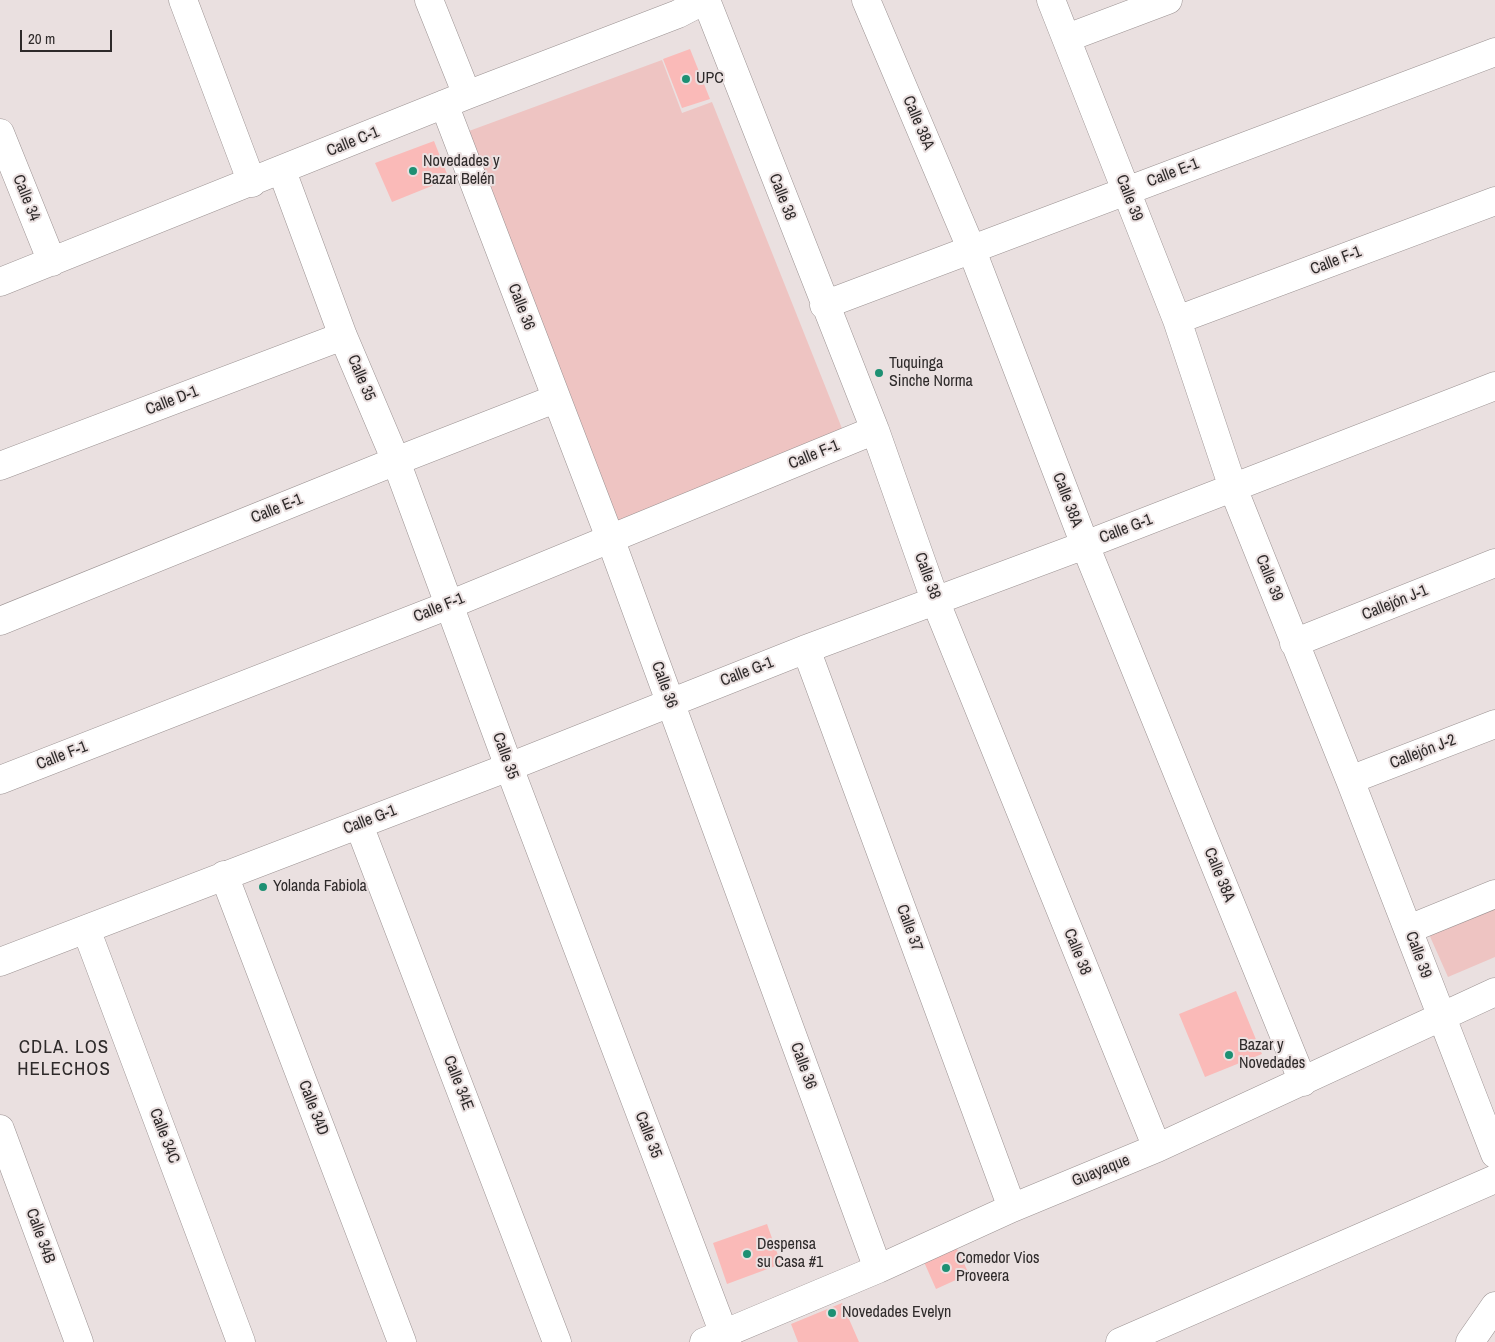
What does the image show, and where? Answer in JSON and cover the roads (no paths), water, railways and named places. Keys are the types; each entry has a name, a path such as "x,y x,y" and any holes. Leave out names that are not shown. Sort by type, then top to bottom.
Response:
{"street":[{"path":"183,0 252,183"},
{"name":"Calle 36","path":"429,0 455,99 555,399 610,538 878,1269"},
{"name":"Calle C-1","path":"0,282 282,171 676,7 705,0"},
{"name":"Calle 38","path":"705,0 875,430 935,600 1157,1148"},
{"name":"Calle 38A","path":"866,0 971,248 1085,545 1303,1082"},
{"name":"Calle 39","path":"1051,0 1177,320 1233,488 1409,929 1440,1016 1495,1154"},
{"path":"1067,38 1168,0"},
{"name":"Calle E-1","path":"824,305 1495,52"},
{"name":"Calle 34","path":"0,133 52,262"},
{"name":"Calle 35","path":"282,171 343,336 396,461 718,1339"},
{"name":"Calle F-1","path":"1177,320 1495,201"},
{"name":"Calle D-1","path":"0,466 343,336"},
{"name":"Calle G-1","path":"0,962 359,825 806,649 1085,545 1495,386"},
{"name":"Calle E-1","path":"0,622 396,461 555,399"},
{"name":"Calle F-1","path":"0,780 449,605 875,430"},
{"name":"Callejón J-1","path":"1294,643 1495,563"},
{"name":"Calle 37","path":"806,649 1012,1208"},
{"name":"Callejón J-2","path":"1350,780 1495,724"},
{"name":"Calle 34E","path":"359,825 557,1342"},
{"name":"Calle 34D","path":"224,875 402,1342"},
{"path":"1409,929 1495,894"},
{"name":"Calle 34C","path":"86,930 241,1342"},
{"name":"Guayaque","path":"718,1339 1012,1208 1157,1148 1495,992"},
{"name":"Calle 34B","path":"0,1129 79,1342"},
{"path":"1120,1342 1495,1179"},
{"path":"1470,1342 1495,1306"}],"place":[{"name":"UPC","path":"686,79"},
{"name":"Novedades y Bazar Belén","path":"413,171"},
{"name":"Tuquinga Sinche Norma","path":"879,373"},
{"name":"Yolanda Fabiola","path":"263,887"},
{"name":"Bazar y Novedades","path":"1229,1055"},
{"name":"Despensa su Casa #1","path":"747,1254"},
{"name":"Comedor Vios Proveera","path":"946,1268"},
{"name":"Novedades Evelyn","path":"832,1313"}],"district":[{"name":"CDLA. LOS HELECHOS","path":"64,1059"}]}
